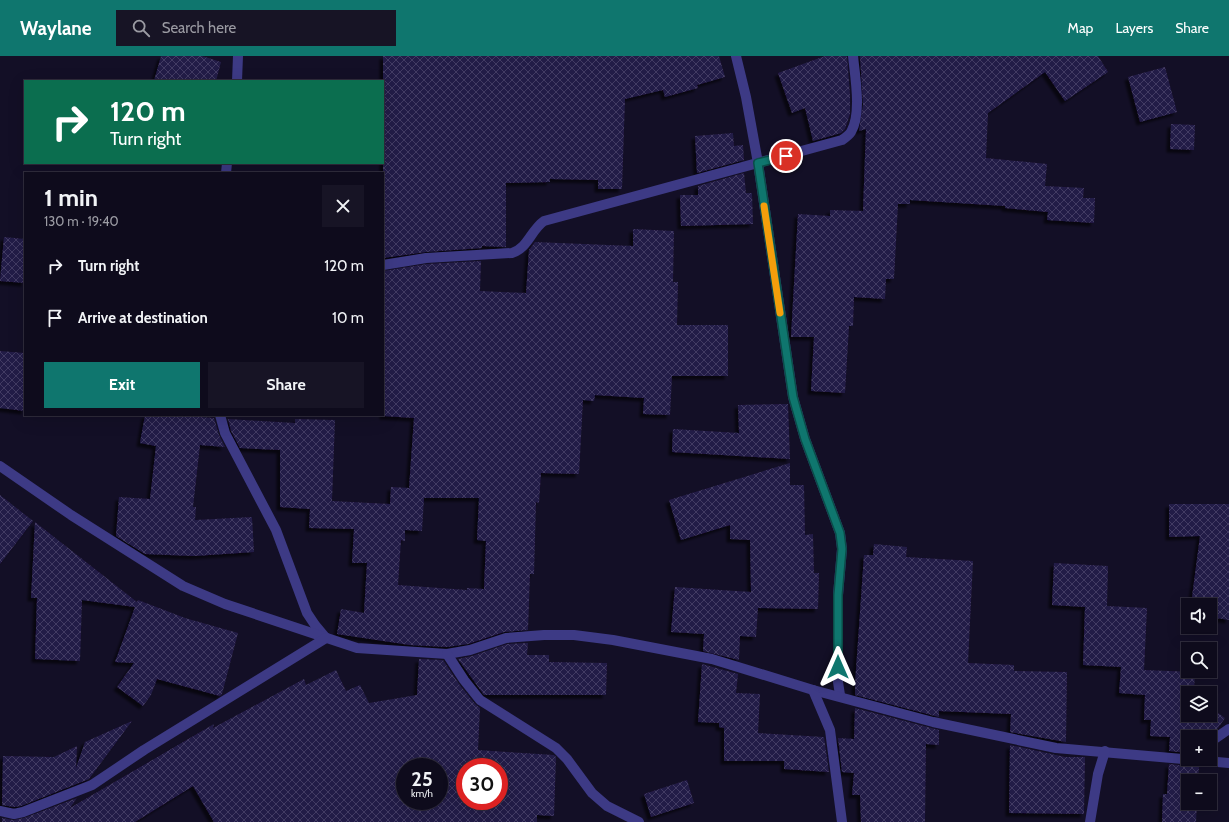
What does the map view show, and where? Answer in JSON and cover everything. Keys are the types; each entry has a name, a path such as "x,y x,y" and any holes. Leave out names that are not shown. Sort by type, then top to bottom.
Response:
{"street":[{"path":"237,80 238,56"},
{"path":"736,56 746,97 758,163 793,397 805,439 840,533 842,549 838,595 838,675 840,695"},
{"path":"384,265 426,258 512,253 522,248 538,225 544,221 842,140 851,132 856,117 856,86 853,56"},
{"path":"220,416 225,433 276,530 307,613 314,625 326,638"},
{"path":"0,466 71,515 183,586 225,604 357,648 447,654 470,650 506,638 544,635 613,640 712,659 814,690 840,695 933,722 1056,748 1181,759"},
{"path":"0,811 14,814 24,812 92,785 144,750 326,638"},
{"path":"447,654 464,680 480,700 556,748 567,759 592,793 607,806 639,822"},
{"path":"814,690 830,730 842,822"},
{"path":"1217,737 1229,729"},
{"path":"1090,822 1098,774 1105,751"},
{"path":"1217,763 1229,764"}],"building":[{"path":"161,56 202,56 221,62 216,80 154,80"},
{"path":"383,56 719,56 725,77 697,85 698,88 665,97 663,90 625,99 622,189 598,189 598,180 550,179 550,182 506,183 506,247 482,246 482,248 426,252 384,258"},
{"path":"825,56 847,56 850,114 845,129 841,133 813,141 805,108 792,113 778,73"},
{"path":"860,56 1098,56 1108,72 1065,101 1045,72 988,113 986,158 1047,164 1045,186 1084,188 1083,198 1095,198 1094,223 1047,220 1048,212 1005,208 1005,206 910,200 910,204 898,204 894,279 886,279 885,299 854,297 853,326 849,326 845,393 811,391 814,337 791,337 798,214 830,216 830,210 863,211 866,129 859,131 863,105"},
{"path":"1165,67 1177,112 1140,122 1128,77"},
{"path":"1171,124 1195,125 1194,150 1170,149"},
{"path":"733,133 734,146 743,145 744,160 697,173 695,136"},
{"path":"744,173 746,193 752,193 753,224 681,226 680,195 698,195 698,186"},
{"path":"633,229 674,231 673,282 678,282 677,325 728,325 728,376 672,376 670,415 643,414 644,398 595,395 594,401 583,400 579,474 541,473 539,503 536,502 534,574 530,574 528,630 504,632 468,644 447,647 410,645 337,634 341,609 364,613 367,563 352,563 354,529 309,528 310,509 280,507 280,450 240,448 231,431 228,419 295,423 295,419 335,420 332,501 390,504 391,487 409,488 414,418 383,416 384,271 427,264 481,261 480,291 526,293 529,250 535,242 633,246","holes":["424,498 479,498 477,540 486,541 484,589 467,588 467,590 398,585 401,540 405,541 405,530 422,531"]},
{"path":"4,237 24,239 24,283 0,281"},
{"path":"0,351 24,353 24,411 0,408"},
{"path":"788,404 790,459 672,452 673,429 739,433 738,405"},
{"path":"145,416 199,416 214,418 219,435 225,447 200,445 193,507 196,507 195,520 252,517 254,552 194,556 145,554 116,536 119,497 150,499 156,446 140,443"},
{"path":"790,463 790,485 804,485 805,535 813,534 814,573 819,573 818,609 758,608 756,637 740,636 739,660 703,651 704,634 671,632 675,587 751,592 750,540 730,539 730,525 681,540 669,500"},
{"path":"0,495 33,521 0,564"},
{"path":"1169,504 1229,504 1229,620 1217,618 1217,598 1192,598 1200,536 1169,537"},
{"path":"35,522 137,602 138,600 185,618 238,633 222,694 220,696 157,679 151,695 143,706 117,687 134,663 115,662 135,607 82,600 80,661 35,659 37,598 31,598"},
{"path":"874,544 907,547 906,557 973,561 968,663 1014,665 1014,671 1067,672 1066,742 1010,732 1011,714 939,711 939,717 855,695 864,555 873,555"},
{"path":"1054,563 1108,566 1107,606 1147,608 1144,670 1181,671 1181,678 1195,678 1194,686 1181,686 1181,722 1217,722 1217,712 1225,718 1215,730 1181,730 1181,752 1169,751 1170,737 1150,736 1151,720 1144,720 1145,695 1119,693 1121,667 1083,665 1085,607 1052,605"},
{"path":"528,643 527,655 549,655 549,662 607,663 606,695 484,695 458,659 472,656 507,644"},
{"path":"419,659 443,660 459,684 480,708 478,750 554,755 556,757 554,816 537,815 537,822 214,822 193,786 135,822 2,822 2,818 13,820 24,818 77,798 70,808 214,724 213,728 304,679 306,685 336,670 346,691 360,685 369,703 417,695"},
{"path":"702,664 738,674 736,693 760,694 758,733 824,737 829,772 784,769 784,761 724,761 724,728 719,727 719,723 698,722"},
{"path":"855,708 939,730 939,745 926,744 925,822 861,822 860,795 852,795 854,773 842,772 838,738 854,739"},
{"path":"132,721 89,779 21,806 14,807 2,805 3,756 54,757 77,746 76,768 85,742"},
{"path":"1010,745 1065,757 1085,757 1084,814 1009,813"},
{"path":"1169,764 1199,767 1198,774 1181,774 1181,810 1197,810 1196,822 1162,822 1163,794 1167,794"},
{"path":"687,780 694,803 651,817 644,794"}],"slow traffic":[{"path":"764,206 780,313"}],"route":[{"path":"786,156 758,163 793,397 816,472 833,510 840,533 842,549 838,595 838,667"}]}
